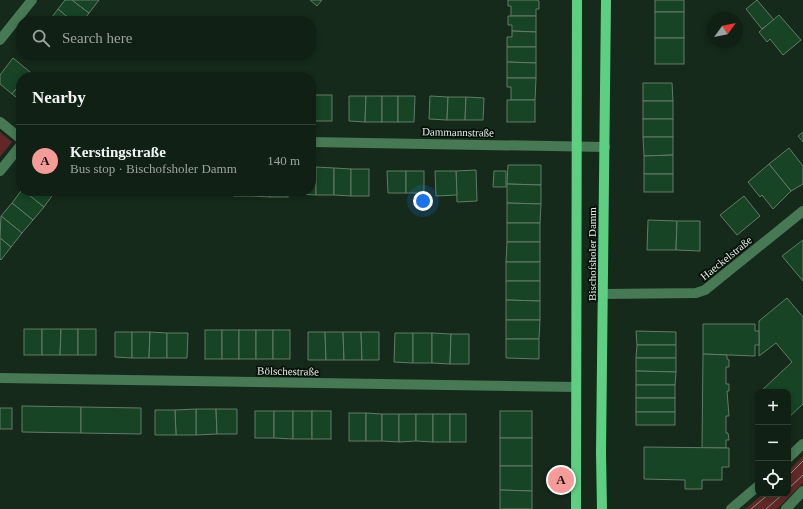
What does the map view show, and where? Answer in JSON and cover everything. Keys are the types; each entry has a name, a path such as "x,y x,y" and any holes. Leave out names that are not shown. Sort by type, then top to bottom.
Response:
{"main road":[{"name":"Bischofsholer Damm","path":"576,509 575,387 577,0"},
{"name":"Bischofsholer Damm","path":"602,509 601,453 604,294 606,0"}],"street":[{"path":"19,16 32,0"},
{"path":"0,40 16,20"},
{"path":"0,122 16,135"},
{"name":"Dammannstraße","path":"316,142 605,147"},
{"path":"0,172 16,151"},
{"name":"Haeckelstraße","path":"604,294 696,293 704,290 803,211"},
{"name":"Bölschestraße","path":"0,378 575,387"},
{"path":"791,455 803,444"},
{"path":"730,509 755,488"},
{"path":"786,509 803,491"}],"shaded area":[{"path":"0,132 12,142 0,157"},
{"path":"803,456 803,483 791,495 791,468"},
{"path":"759,497 789,497 777,509 745,509"}],"building":[{"path":"65,0 72,0 89,13 87,16 66,16 58,9"},
{"path":"72,0 99,0 89,13"},
{"path":"310,0 322,0 317,6"},
{"path":"508,0 537,0 539,1 539,9 536,9 536,16 511,16 511,6 508,6"},
{"path":"655,0 684,0 684,12 655,12"},
{"path":"757,0 774,20 762,29 746,9"},
{"path":"58,9 66,16 53,16"},
{"path":"655,12 684,12 684,38 655,38"},
{"path":"779,15 801,40 783,55 770,39 767,42 759,32"},
{"path":"508,16 536,16 536,32 512,31 512,25 508,25"},
{"path":"512,31 536,32 536,47 507,47 507,37 512,37"},
{"path":"655,38 684,38 684,64 655,64"},
{"path":"507,47 536,47 536,63 507,62"},
{"path":"13,58 30,72 16,72 16,89 12,94 0,84 0,75"},
{"path":"507,62 536,63 536,78 507,78"},
{"path":"507,78 536,78 535,100 511,100 511,87 507,87"},
{"path":"643,83 672,83 673,101 643,101"},
{"path":"16,89 16,97 12,94"},
{"path":"316,95 332,95 332,121 316,121"},
{"path":"349,96 366,96 365,122 349,121"},
{"path":"366,96 382,96 382,122 365,122"},
{"path":"382,96 398,96 398,122 382,122"},
{"path":"398,96 415,96 414,122 398,122"},
{"path":"430,96 448,97 447,120 429,119"},
{"path":"448,97 466,97 465,120 447,120"},
{"path":"466,97 484,98 483,120 465,120"},
{"path":"507,100 535,100 535,122 507,122"},
{"path":"643,101 673,101 673,119 643,119"},
{"path":"643,119 673,119 673,137 643,137"},
{"path":"803,132 803,142 798,136"},
{"path":"643,137 673,137 673,155 644,156"},
{"path":"789,148 803,166 803,184 791,191 769,164"},
{"path":"673,155 673,174 644,174 644,156"},
{"path":"769,164 791,191 773,209 762,195 760,197 748,182"},
{"path":"508,165 541,165 541,185 507,184"},
{"path":"316,167 334,168 334,195 316,195"},
{"path":"334,168 351,169 351,196 334,195"},
{"path":"351,169 369,169 369,196 351,196"},
{"path":"476,170 477,201 457,202 456,171"},
{"path":"387,171 406,171 406,193 388,193"},
{"path":"406,171 424,171 424,193 406,193"},
{"path":"435,171 456,171 457,195 436,196"},
{"path":"494,171 506,171 506,187 493,187"},
{"path":"644,174 673,174 673,192 644,192"},
{"path":"507,184 541,185 541,204 507,203"},
{"path":"17,196 30,196 44,207 33,220 12,203"},
{"path":"30,196 52,196 44,207"},
{"path":"270,196 288,196 288,197"},
{"path":"744,196 760,216 737,235 720,215"},
{"path":"12,203 33,220 22,233 1,216"},
{"path":"507,203 541,204 540,223 507,223"},
{"path":"1,216 22,233 11,247 0,238"},
{"path":"648,220 677,221 676,250 647,250"},
{"path":"677,221 700,221 700,251 676,250"},
{"path":"507,223 540,223 540,242 507,242"},
{"path":"0,238 11,247 1,260 0,259"},
{"path":"803,240 803,281 782,256"},
{"path":"507,242 540,242 540,262 506,262"},
{"path":"506,262 540,262 540,281 506,281"},
{"path":"506,281 540,281 540,301 506,300"},
{"path":"787,298 803,317 803,404 791,415 791,389 763,389 792,362 776,343 759,356 759,321"},
{"path":"506,300 540,301 540,320 506,320"},
{"path":"506,320 540,320 539,339 506,339"},
{"path":"703,324 755,324 755,331 759,331 759,345 755,345 755,356 703,354"},
{"path":"24,329 42,329 42,355 24,355"},
{"path":"42,329 61,329 60,355 42,355"},
{"path":"61,329 78,329 78,355 60,355"},
{"path":"78,329 96,329 96,355 78,355"},
{"path":"205,330 222,330 222,359 205,359"},
{"path":"222,330 239,330 239,359 222,359"},
{"path":"239,330 256,330 256,359 239,359"},
{"path":"256,330 273,330 273,359 256,359"},
{"path":"273,330 290,330 290,359 273,359"},
{"path":"636,331 676,332 676,345 637,345"},
{"path":"115,332 132,332 132,358 115,357"},
{"path":"132,332 150,332 149,358 132,358"},
{"path":"150,332 167,333 167,358 149,358"},
{"path":"308,332 325,332 326,360 308,360"},
{"path":"325,332 343,332 344,360 326,360"},
{"path":"343,332 361,332 362,360 344,360"},
{"path":"361,332 379,332 379,360 362,360"},
{"path":"167,333 188,333 187,358 167,358"},
{"path":"395,333 413,333 413,363 394,362"},
{"path":"413,333 432,333 432,363 413,363"},
{"path":"432,333 451,334 450,364 432,363"},
{"path":"451,334 469,334 469,364 450,364"},
{"path":"506,339 539,339 539,359 506,358"},
{"path":"637,345 676,345 676,358 636,358"},
{"path":"703,354 727,355 727,359 729,360 729,367 726,367 726,384 729,384 729,391 727,391 729,416 726,416 726,433 728,433 729,440 726,440 726,448 702,448"},
{"path":"636,358 676,358 676,372 636,371"},
{"path":"636,371 676,372 675,385 636,385"},
{"path":"636,385 675,385 675,398 636,398"},
{"path":"636,398 675,398 675,412 636,412"},
{"path":"22,406 81,407 81,433 22,432"},
{"path":"81,407 141,408 141,434 81,433"},
{"path":"0,408 12,408 12,429 0,429"},
{"path":"196,409 216,409 217,434 196,435"},
{"path":"196,409 196,435 176,435 175,410"},
{"path":"216,409 237,409 237,434 217,434"},
{"path":"155,410 175,410 176,435 155,435"},
{"path":"255,411 274,411 274,438 255,438"},
{"path":"274,411 293,411 293,439 274,438"},
{"path":"293,411 312,411 312,439 293,439"},
{"path":"312,411 331,411 331,439 312,439"},
{"path":"500,411 532,411 532,438 500,438"},
{"path":"636,412 675,412 675,425 636,425"},
{"path":"349,413 366,413 366,441 349,441"},
{"path":"366,413 382,414 382,441 366,441"},
{"path":"382,414 399,414 399,442 382,441"},
{"path":"399,414 416,414 416,441 399,442"},
{"path":"416,414 433,414 433,442 416,441"},
{"path":"433,414 450,414 450,442 433,442"},
{"path":"450,414 466,414 466,442 450,442"},
{"path":"500,438 532,438 532,466 500,466"},
{"path":"644,447 729,448 729,467 722,467 722,480 702,480 702,489 685,489 685,480 644,479"},
{"path":"500,466 532,466 532,491 500,490"},
{"path":"500,490 532,491 532,509 500,509"}],"tram line":[{"path":"791,473 803,461"},
{"path":"791,486 803,475"},
{"path":"751,509 765,497"},
{"path":"766,509 780,497"}],"place":[{"name":"Kerstingstraße","path":"561,480"}]}
